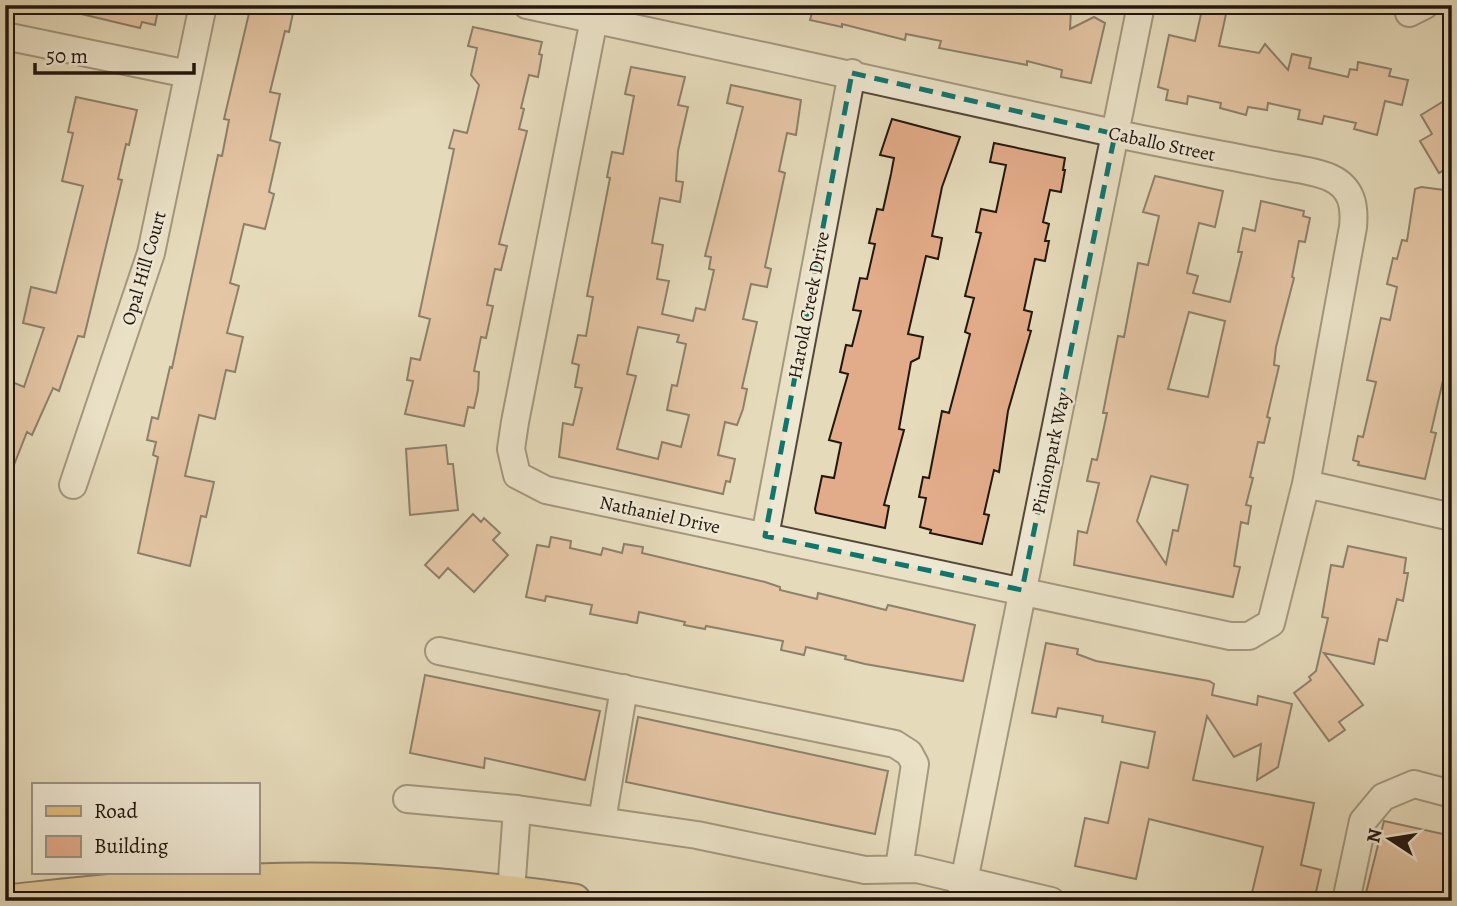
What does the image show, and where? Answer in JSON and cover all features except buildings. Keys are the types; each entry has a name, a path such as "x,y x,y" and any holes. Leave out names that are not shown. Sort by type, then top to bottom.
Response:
{"main road":[{"path":"16,901 158,886 360,881 511,892 574,901"}],"street":[{"name":"Opal Hill Court","path":"73,485 151,253 203,5"},
{"name":"Caballo Street","path":"527,5 852,73 1115,134 1310,173 1330,178 1349,192 1355,209 1353,226 1306,484 1278,605 1271,623 1261,632"},
{"name":"Pinionpark Way","path":"962,891 1141,5"},
{"name":"Nathaniel Drive","path":"594,19 515,422 511,449 517,475 546,491 1230,636 1250,636 1261,632"},
{"path":"5,36 188,74"},
{"name":"Harold Creek Drive","path":"765,536 852,73"},
{"path":"1306,484 1452,517"},
{"path":"439,650 895,744 909,753 915,764 899,868"},
{"path":"602,821 624,688"},
{"path":"1346,901 1363,821 1383,797 1414,784 1452,793"},
{"path":"407,799 517,810 697,835 865,870 917,869 962,891 1051,901"},
{"path":"511,892 517,810"}],"highlighted area":[{"path":"852,73 1115,134 1022,590 765,536"}]}
